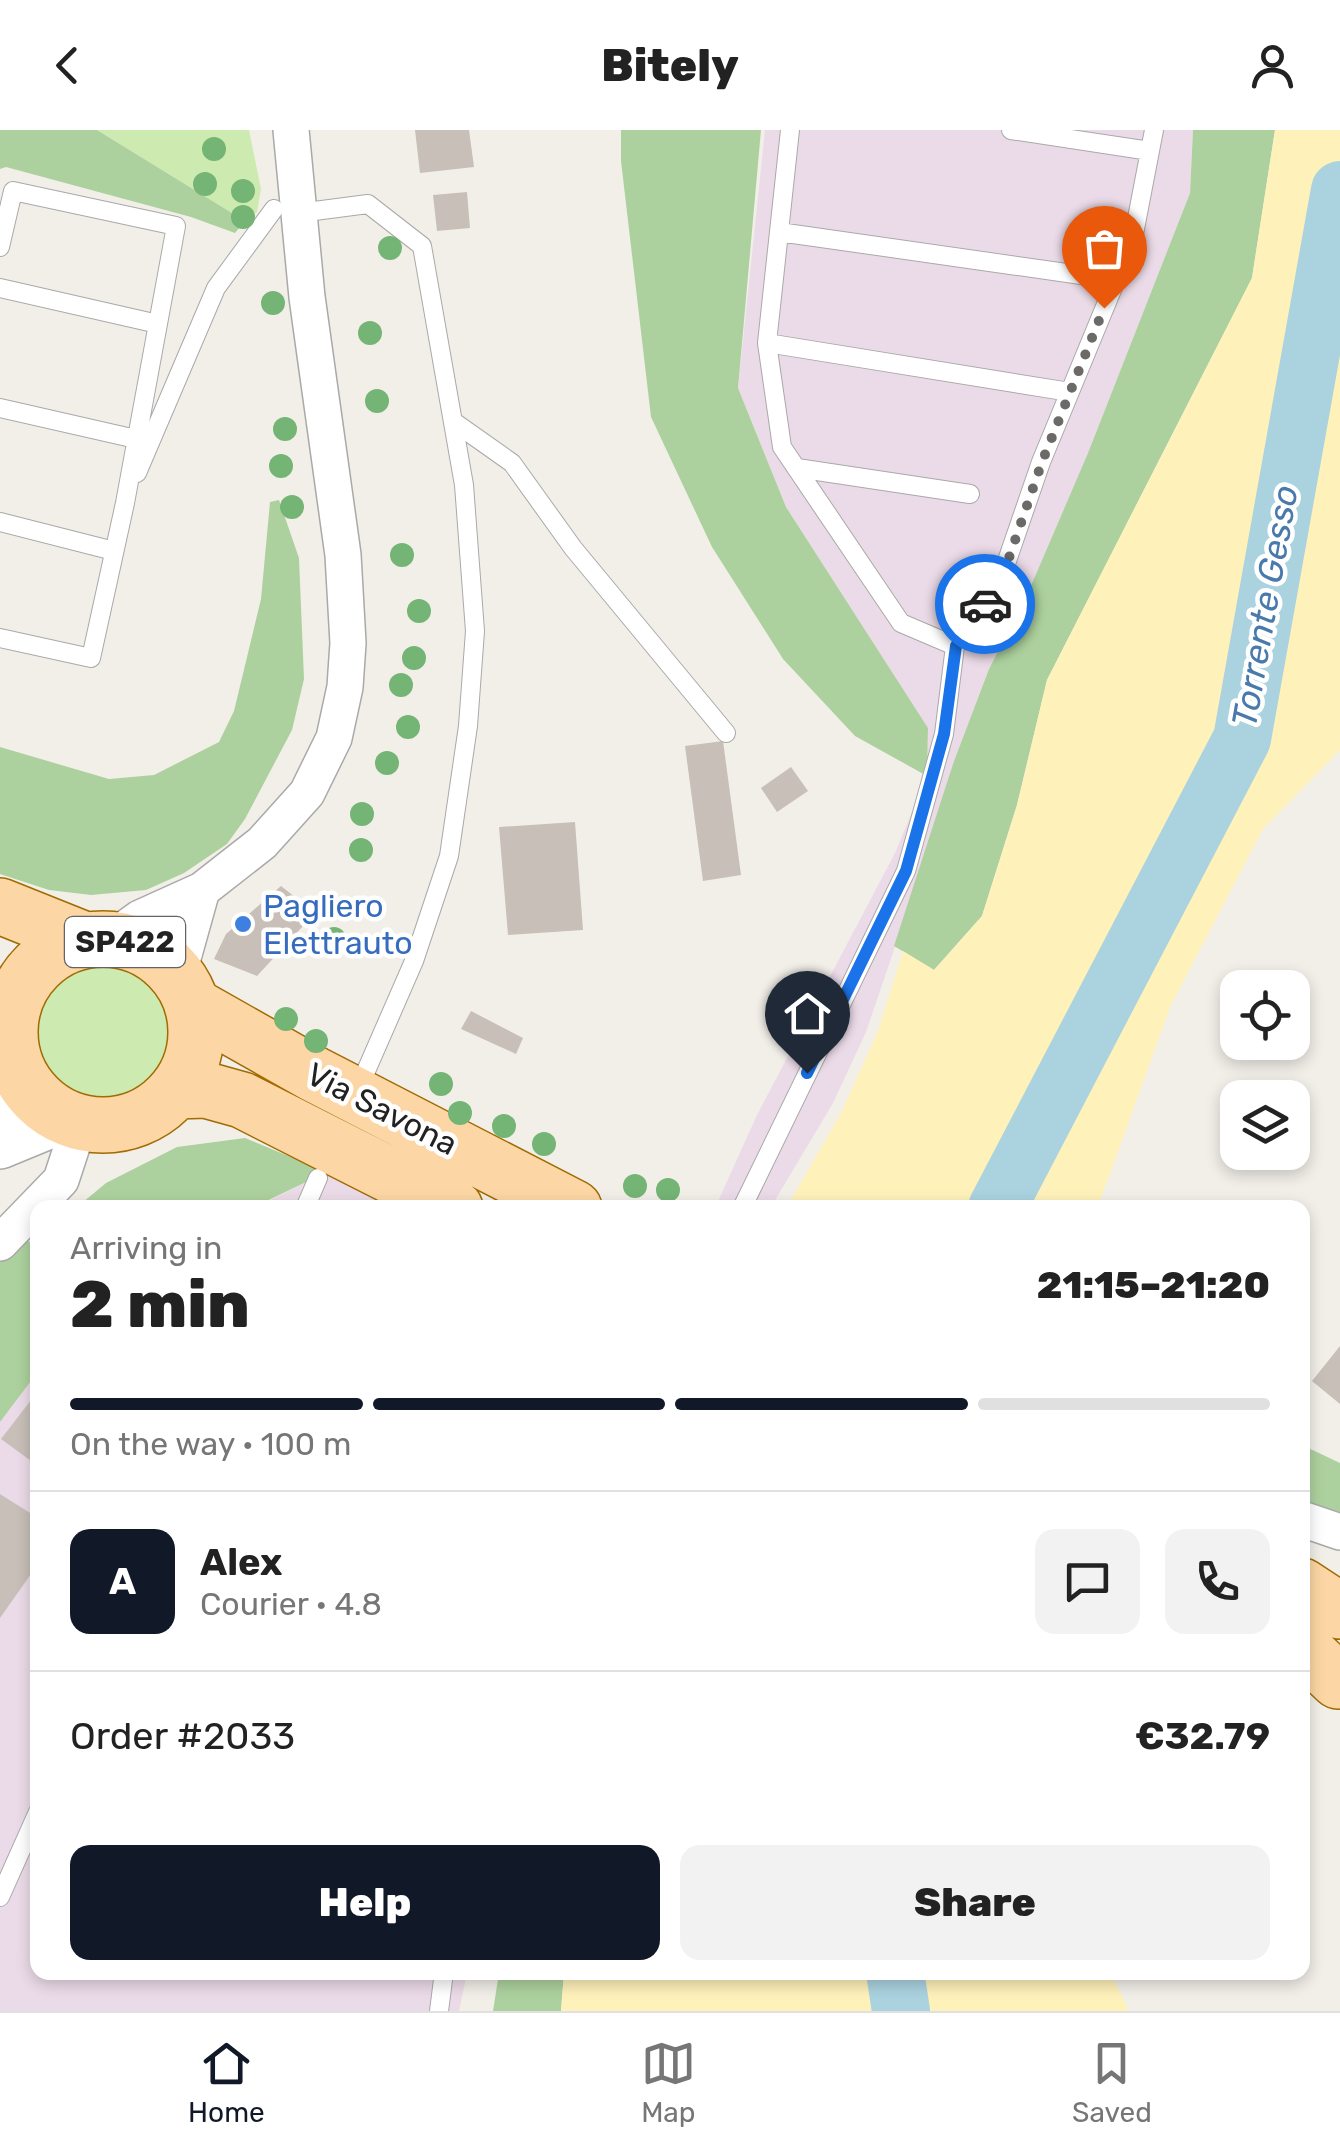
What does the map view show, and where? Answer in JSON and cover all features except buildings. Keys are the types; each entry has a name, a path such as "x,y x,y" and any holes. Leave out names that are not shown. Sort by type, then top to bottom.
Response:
{"main road":[{"name":"SP422","path":"0,906 98,940 136,945 159,958 185,990 196,1035 190,1065 174,1091"},
{"name":"SP422","path":"74,1120 48,1107 31,1091 7,1041 23,984 39,964 60,949 98,940"},
{"name":"Via Savona","path":"185,990 314,1074 558,1200"},
{"name":"Via Savona","path":"174,1091 206,1090 242,1100 439,1200"},
{"path":"74,1120 106,1125 132,1120 155,1108 174,1091"},
{"path":"1310,1591 1340,1611"}],"street":[{"path":"98,940 202,890 262,843 307,793 334,738 345,688 348,643 343,554 307,297 286,211 291,130"},
{"path":"185,990 202,890"},
{"path":"0,1146 74,1120"},
{"path":"42,1200 61,1180 74,1120"},
{"path":"0,1244 30,1213"},
{"path":"1310,1522 1340,1532"}],"lane":[{"path":"790,130 767,343 782,447 901,624 956,646"},
{"path":"1011,130 1150,151"},
{"path":"746,1200 906,871 944,734 956,646 1000,584 1042,462 1132,239 1154,130"},
{"path":"0,247 13,191 176,226 125,503 90,658 0,638"},
{"path":"125,503 216,288 286,211 368,204 422,246 464,484 475,631 465,744 449,856 414,961 366,1071"},
{"path":"779,232 1116,280"},
{"path":"0,288 158,324"},
{"path":"767,343 1070,392"},
{"path":"0,408 136,440"},
{"path":"454,422 512,463 572,548 726,732"},
{"path":"797,468 970,494"},
{"path":"0,522 114,551"},
{"path":"308,1200 318,1178"},
{"path":"0,1897 30,1830"},
{"path":"439,2011 443,1980"}],"shaded area":[{"path":"765,130 1193,130 1190,193 1088,453 1027,595 989,669 954,761 866,1032 833,1103 775,1200 719,1200 757,1115 895,853 927,776 928,728 786,507 738,388"},
{"path":"327,1172 381,1200 270,1200"},
{"path":"30,1382 30,1980 466,1980 459,2011 0,2011 0,1422"}],"green space":[{"path":"0,130 97,130 245,221 235,233 191,217 6,167 0,169"},
{"path":"97,130 249,130 261,189 257,212 245,221"},
{"path":"621,130 761,130 738,388 786,507 928,728 927,776 855,736 783,659 712,547 651,417 621,161"},
{"path":"1193,130 1275,130 1252,278 1047,680 1017,805 982,916 934,970 894,946 954,761 989,669 1027,595 1088,453 1190,193"},
{"path":"279,500 299,558 304,679 292,730 245,819 227,844 184,873 146,890 91,895 49,890 0,874 0,747 109,779 154,775 219,742 234,711 261,599 270,502"},
{"path":"101,962 128,967 151,983 167,1006 172,1033 167,1060 151,1083 128,1099 101,1104 74,1099 51,1083 35,1060 30,1033 35,1006 51,983 74,967"},
{"path":"245,1138 327,1172 269,1200 86,1200 106,1183 177,1147"},
{"path":"0,1220 30,1242 30,1382 0,1422"},
{"path":"1310,1449 1340,1463 1340,1520 1310,1510"},
{"path":"498,1980 563,1980 561,2011 493,2011"}],"sand":[{"path":"1275,130 1340,130 1340,750 1263,829 1171,1005 1101,1200 791,1200 842,1111 878,1031 903,951 934,970 982,916 1017,805 1047,680 1252,278"},
{"path":"563,1980 1114,1980 1129,2011 561,2011"}],"waterway":[{"name":"Torrente Gesso","path":"1001,1200 1242,739 1340,190"},
{"name":"Torrente Gesso","path":"896,1980 901,2011"}],"way so far":[{"path":"985,604 1000,584 1042,462 1104,308"}],"place":[{"name":"Pagliero Elettrauto","path":"243,924"}],"route":[{"path":"807,1073 906,871 944,734 956,646 985,604"}]}
